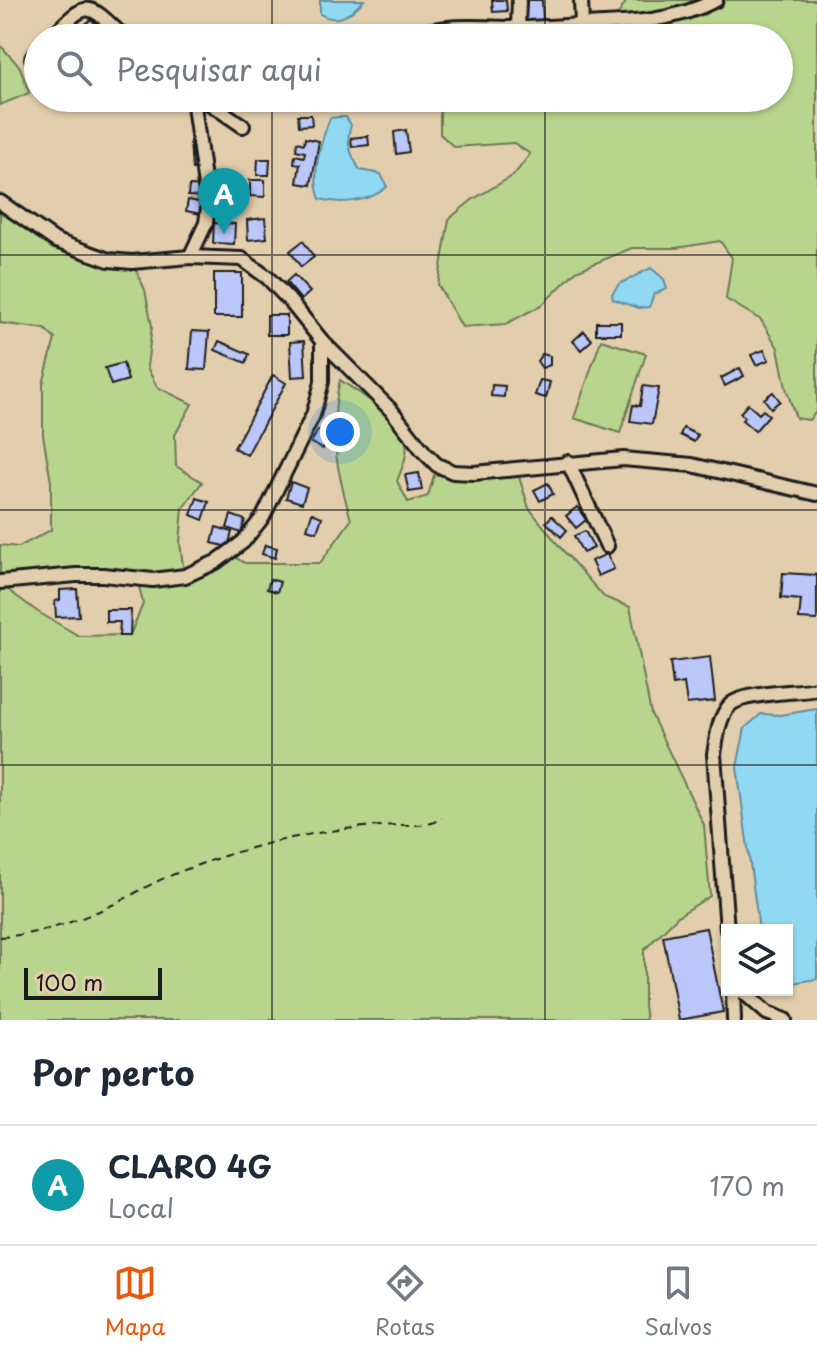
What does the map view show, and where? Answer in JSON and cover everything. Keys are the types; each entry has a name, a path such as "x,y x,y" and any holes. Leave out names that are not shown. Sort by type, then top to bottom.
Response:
{"street":[{"path":"518,24 519,0"},
{"path":"581,0 582,24"},
{"path":"602,24 674,17 716,0"},
{"path":"63,24 84,6 96,10 110,24"},
{"path":"190,257 206,223 208,208 195,112"},
{"path":"222,112 243,126"},
{"path":"0,202 56,241 98,257 132,262 190,257 242,259 268,278 322,341 391,410 424,452 437,465 453,472 474,473 623,459 692,465 817,494"},
{"path":"0,582 76,575 153,580 185,576 216,562 243,542 263,517 313,415 322,382 322,341"},
{"path":"568,462 607,546"},
{"path":"727,924 714,754 719,725 730,704 746,697 817,689"},
{"path":"733,996 734,1020"},
{"path":"748,996 767,1013 785,1020"}],"path":[{"path":"0,937 38,931 76,919 168,877 253,846 328,831 419,825 442,818"}],"green space":[{"path":"627,0 817,0 817,411 809,420 796,418 778,348 761,320 726,299 732,258 720,241 676,248 632,248 576,271 542,305 506,324 462,327 438,285 449,219 472,200 514,175 530,154 514,143 454,147 440,134 440,112 793,112 793,24 612,24"},
{"path":"0,45 20,67 24,95 0,105"},
{"path":"0,205 54,244 134,265 145,290 152,326 147,367 157,387 192,404 175,435 176,466 202,482 183,508 180,543 184,573 224,551 245,563 320,563 351,520 336,451 336,399 340,380 377,406 401,430 407,449 397,481 408,502 428,496 434,475 518,474 529,508 560,547 604,597 630,607 651,714 704,825 710,896 678,916 644,950 646,1020 0,1020 0,584 38,612 79,636 130,635 143,604 137,577 0,577 0,545 19,547 51,530 51,482 43,435 43,384 55,339 45,329 0,323"},
{"path":"601,340 646,354 620,433 574,418"}],"water":[{"path":"320,0 364,0 349,13 333,18 320,14"},
{"path":"346,117 351,125 350,148 360,170 381,174 387,187 364,199 337,202 320,199 316,179 323,137 330,118"},
{"path":"651,268 664,279 667,289 654,294 649,307 638,308 613,299 612,294 619,284"},
{"path":"817,709 817,979 793,983 793,924 758,924 737,767 745,728 761,714 780,715"}],"building":[{"path":"492,0 506,0 507,11 493,12"},
{"path":"527,0 542,0 543,22 525,23"},
{"path":"298,115 311,115 312,125 299,126"},
{"path":"406,130 409,152 396,154 394,132"},
{"path":"368,136 369,145 352,147 351,138"},
{"path":"305,138 319,141 311,185 297,183 300,164 294,163 295,155 304,157 305,152 296,150 297,142 304,144"},
{"path":"197,140 198,168 192,169 190,141"},
{"path":"258,159 270,159 269,175 257,175"},
{"path":"250,180 265,180 265,197 250,196"},
{"path":"189,186 204,187 203,197 188,196"},
{"path":"188,200 204,203 201,214 186,211"},
{"path":"265,218 267,238 248,240 247,220"},
{"path":"214,223 235,224 234,244 213,243"},
{"path":"303,241 314,257 301,267 290,251"},
{"path":"214,273 242,273 242,317 214,317"},
{"path":"294,275 310,292 301,300 286,282"},
{"path":"267,315 287,315 287,335 267,335"},
{"path":"596,322 621,322 621,334 596,334"},
{"path":"192,331 209,332 206,370 189,369"},
{"path":"584,331 592,340 581,350 573,341"},
{"path":"219,341 249,354 246,363 215,350"},
{"path":"304,341 306,376 292,377 290,342"},
{"path":"764,350 769,360 756,365 751,355"},
{"path":"542,354 550,356 550,365 542,368 537,361"},
{"path":"123,363 128,380 111,385 105,368"},
{"path":"740,368 744,376 725,386 721,378"},
{"path":"273,375 286,383 247,455 234,448"},
{"path":"540,380 550,382 546,398 535,395"},
{"path":"492,385 505,386 504,397 491,396"},
{"path":"643,386 659,388 652,424 630,421 633,405 640,406"},
{"path":"773,392 780,401 771,408 764,399"},
{"path":"748,404 759,414 763,410 769,415 755,431 742,420 745,417 740,413"},
{"path":"683,428 698,435 694,442 680,435"},
{"path":"318,430 329,436 323,449 311,443"},
{"path":"419,473 422,490 409,492 405,475"},
{"path":"291,482 307,488 302,503 286,498"},
{"path":"548,483 553,494 540,501 534,490"},
{"path":"197,498 209,502 203,520 191,515"},
{"path":"577,507 586,520 576,528 566,516"},
{"path":"312,513 322,517 317,532 307,529"},
{"path":"231,515 245,520 241,533 227,528"},
{"path":"552,516 567,530 561,537 546,522"},
{"path":"216,527 232,532 228,547 212,543"},
{"path":"585,531 594,548 583,553 574,536"},
{"path":"265,545 277,548 275,558 262,554"},
{"path":"607,554 614,569 598,576 591,561"},
{"path":"783,573 817,575 817,620 799,619 801,600 781,598"},
{"path":"270,579 280,582 277,592 267,589"},
{"path":"77,589 79,616 56,617 55,601 60,600 60,590"},
{"path":"106,610 131,610 130,636 119,636 120,622 106,622"},
{"path":"710,657 715,701 687,704 684,683 673,685 670,662"},
{"path":"706,928 723,1012 679,1020 663,936"}],"place":[{"name":"CLARO 4G","path":"224,234"}]}
